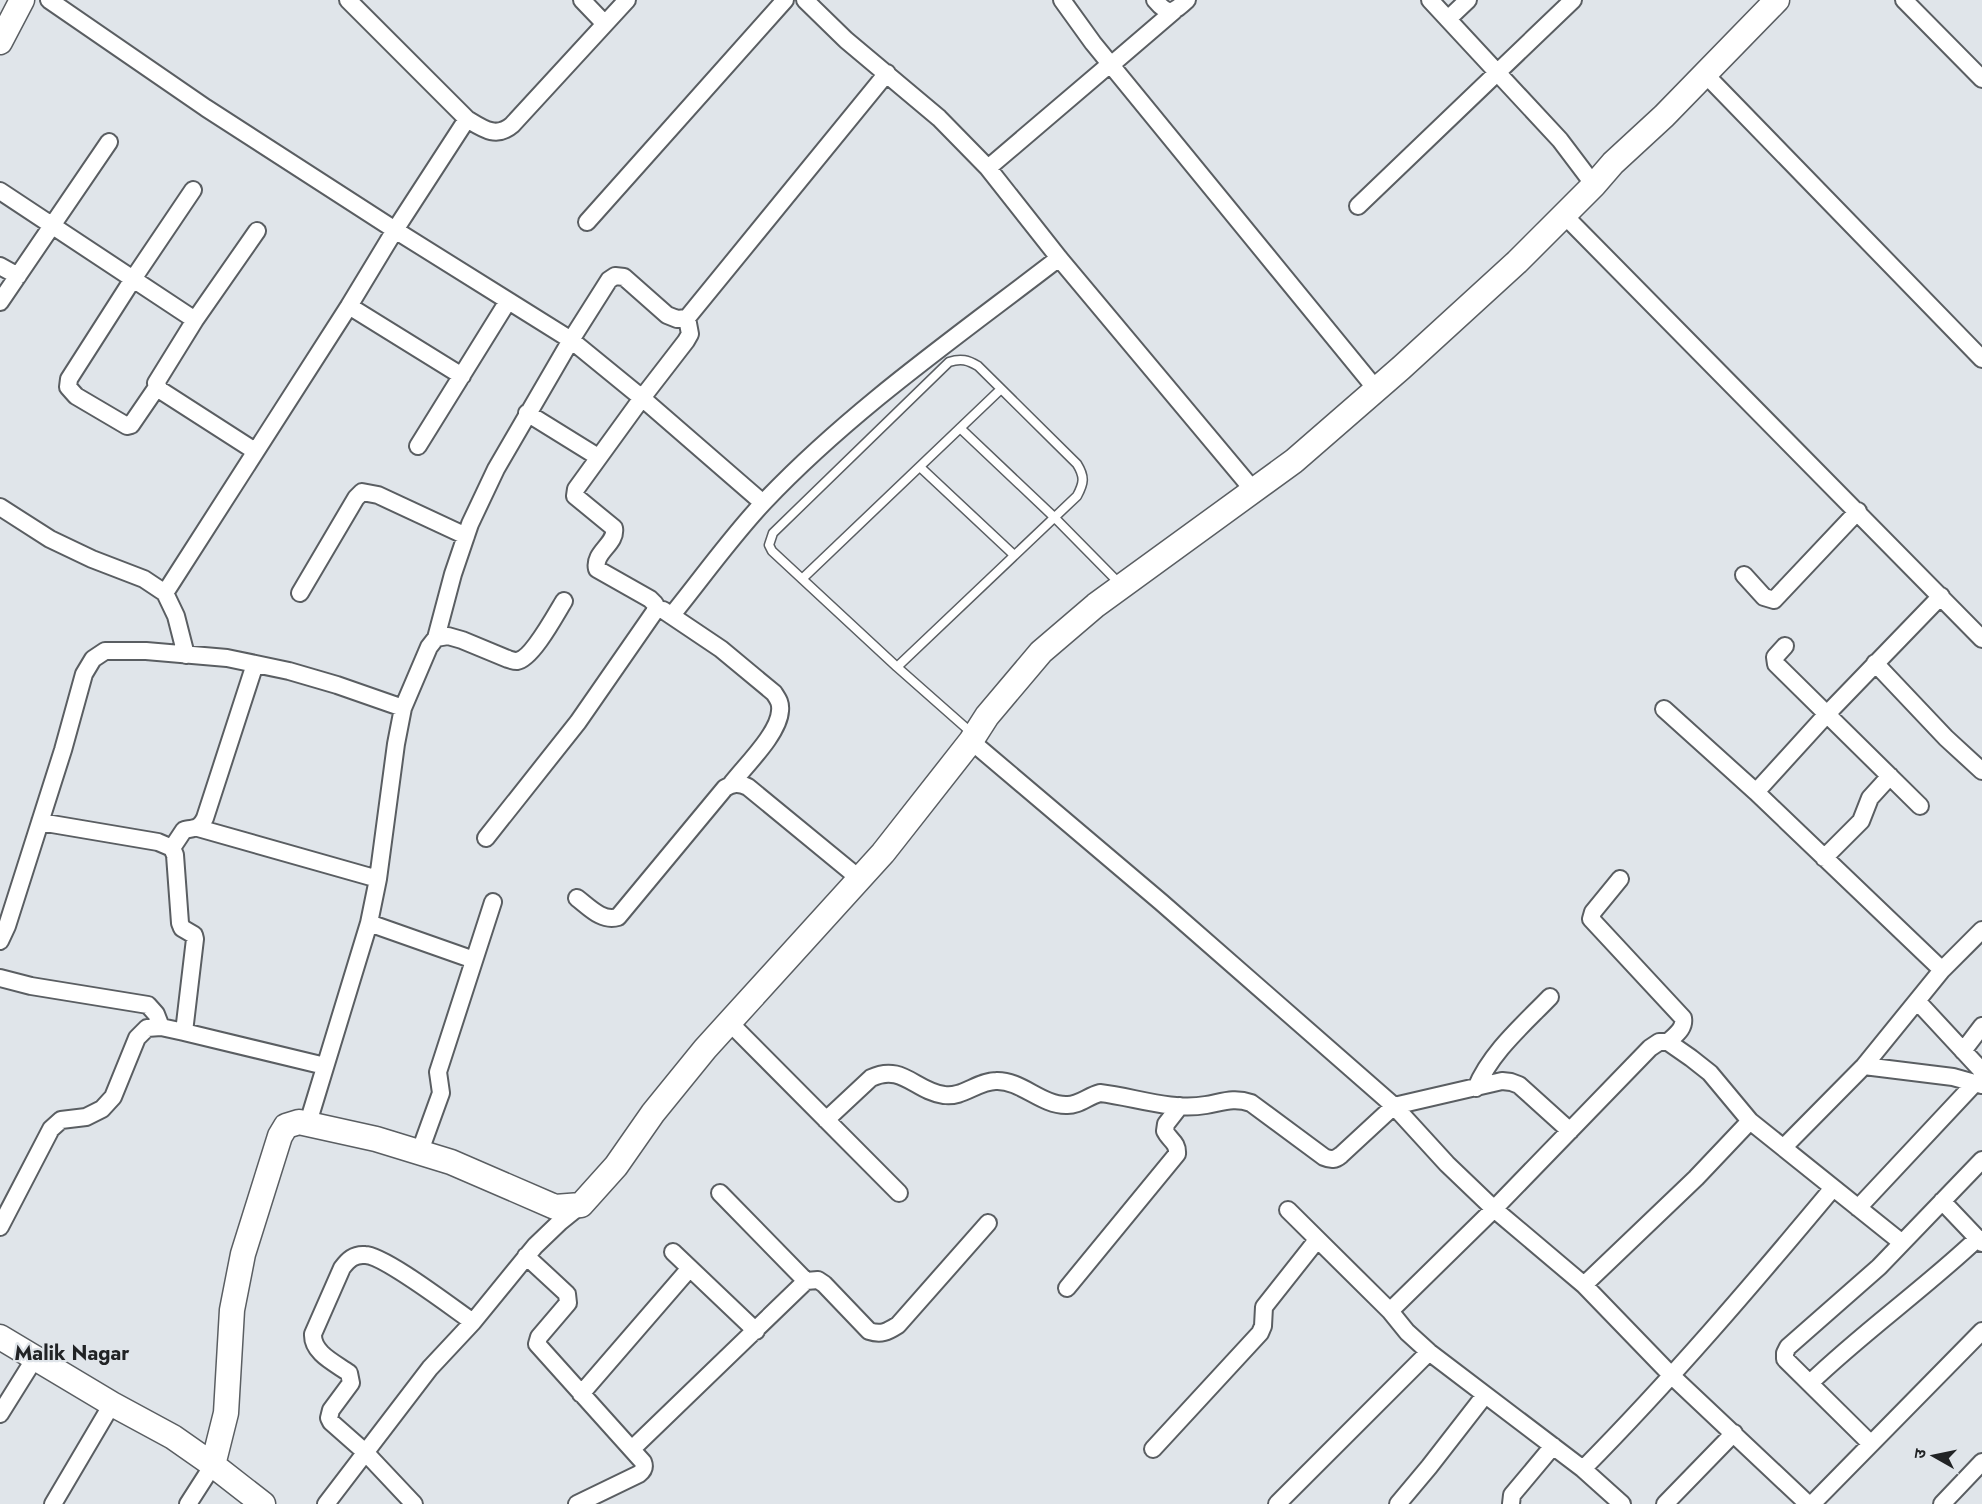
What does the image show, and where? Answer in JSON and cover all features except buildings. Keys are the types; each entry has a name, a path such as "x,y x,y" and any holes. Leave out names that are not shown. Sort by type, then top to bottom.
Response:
{"street":[{"path":"0,42 22,0"},
{"path":"49,0 206,108 571,340 763,503"},
{"path":"348,0 467,119 488,131 497,132 506,130 627,0"},
{"path":"582,0 605,24"},
{"path":"587,222 785,0"},
{"path":"806,0 846,40 939,118 988,168 1059,258 1254,491"},
{"path":"1062,0 1111,65 1376,389"},
{"path":"1155,0 1161,8 1170,12 1180,5"},
{"path":"1430,0 1560,140 1594,185"},
{"path":"1448,19 1468,0"},
{"path":"1358,206 1573,0"},
{"path":"326,1504 429,1368 473,1322 526,1256 560,1222 581,1205 616,1166 653,1113 729,1022 883,853 973,738 987,716 1041,652 1096,605 1294,461 1376,389 1517,262 1613,163 1664,116 1778,0"},
{"path":"1904,0 1982,79"},
{"path":"988,168 1180,5"},
{"path":"308,1124 369,923 378,879 403,708 429,647 436,638 466,536 496,469 527,413 609,280 615,276 624,277 667,315 677,319 687,318 887,73"},
{"path":"1704,73 1982,359"},
{"path":"165,592 467,119"},
{"path":"0,302 109,142"},
{"path":"193,190 69,379 68,387 76,396 127,426 131,425 157,387 158,378 195,320 257,231"},
{"path":"0,191 195,320"},
{"path":"1564,215 1982,639"},
{"path":"672,615 763,503 806,461 883,395 1059,258"},
{"path":"0,266 18,276"},
{"path":"418,446 508,301"},
{"path":"349,306 462,376"},
{"path":"577,898 604,918 618,917 725,788 732,783 776,726 780,713 780,703 774,693 721,649 655,604 597,569 597,559 614,536 614,528 575,495 576,489 598,457 686,341 690,334 687,318"},
{"path":"157,387 255,451"},
{"path":"527,413 598,457"},
{"path":"300,593 356,498 362,492 378,495 466,536"},
{"path":"0,507 50,539 92,559 144,579 165,592 176,616 186,654"},
{"path":"1744,575 1764,597 1774,600 1858,511"},
{"path":"1756,792 1875,663 1941,596"},
{"path":"436,638 448,636 518,661 533,649 564,602"},
{"path":"486,838 548,762 606,684 651,618 655,604"},
{"path":"1785,646 1775,657 1776,664 1920,806"},
{"path":"0,941 40,822 84,674 93,659 105,651 227,658 290,671 403,708"},
{"path":"1875,663 1946,738 1982,771"},
{"path":"198,828 205,818 255,664"},
{"path":"1664,709 1756,792 1942,970"},
{"path":"973,738 1394,1106 1447,1164 1494,1209 1584,1285 1672,1376 1810,1504 1982,1331"},
{"path":"1824,858 1861,821 1870,798 1890,776"},
{"path":"732,783 748,787 860,879"},
{"path":"40,822 158,842 172,848 175,855 180,923 182,928 194,935 195,939 184,1032"},
{"path":"172,848 183,830 198,828 378,879"},
{"path":"1620,879 1593,912 1591,919 1683,1018 1682,1028 1668,1042"},
{"path":"420,1151 441,1093 438,1072 493,902"},
{"path":"369,923 474,960"},
{"path":"1784,1147 1864,1066 1942,970 1982,930"},
{"path":"0,978 31,986 148,1005 156,1014 161,1027"},
{"path":"1476,1088 1491,1060 1550,997"},
{"path":"1917,1002 1963,1051 1980,1080"},
{"path":"729,1022 899,1193"},
{"path":"1963,1051 1982,1026"},
{"path":"2,1216 51,1130 61,1120 86,1117 102,1109 113,1097 137,1038 147,1028 161,1027 325,1066"},
{"path":"1390,1311 1494,1209 1650,1048 1659,1042 1668,1042 1710,1073 1750,1121 1901,1242"},
{"path":"1864,1066 1980,1080"},
{"path":"826,1120 871,1078 879,1074 891,1073 902,1076 928,1091 945,1096 959,1094 985,1083 997,1081 1010,1083 1057,1104 1068,1106 1100,1093 1180,1106 1204,1105 1231,1099 1251,1103 1330,1160 1341,1155 1394,1106 1502,1081 1519,1085 1570,1131"},
{"path":"1858,1208 1980,1080"},
{"path":"1067,1288 1177,1154 1178,1148 1175,1142 1165,1131 1166,1124 1180,1106"},
{"path":"1584,1285 1696,1178 1750,1121"},
{"path":"188,1504 213,1465 226,1413 232,1310 243,1254 280,1136 286,1126 299,1122 420,1151 555,1207 581,1205"},
{"path":"1871,1444 1785,1359 1785,1353 1788,1347 1879,1267 1982,1160"},
{"path":"1583,1469 1672,1376 1742,1298 1833,1188"},
{"path":"720,1193 807,1281"},
{"path":"1810,1383 1842,1352 1980,1240 1942,1201"},
{"path":"1288,1210 1390,1311 1407,1332 1485,1395 1583,1469 1622,1504"},
{"path":"632,1449 807,1281 818,1280 824,1284 869,1331 878,1334 887,1332 897,1325 988,1223"},
{"path":"1153,1449 1260,1333 1263,1326 1264,1307 1317,1240"},
{"path":"673,1252 756,1331"},
{"path":"414,1504 365,1452 331,1422 329,1418 331,1410 351,1383 352,1378 349,1373 317,1350 312,1343 313,1334 342,1268 348,1260 357,1255 368,1255 410,1279 473,1322"},
{"path":"526,1256 567,1294 568,1303 539,1336 537,1344 643,1462 643,1471 577,1504"},
{"path":"581,1394 690,1268"},
{"path":"0,1337 112,1404 173,1437 263,1504"},
{"path":"1277,1504 1430,1352"},
{"path":"3,1403 35,1358"},
{"path":"1398,1504 1485,1395"},
{"path":"53,1504 112,1404"},
{"path":"1665,1504 1734,1433"},
{"path":"1511,1504 1512,1495 1553,1446"},
{"path":"1942,1504 1982,1462"}],"lane":[{"path":"897,667 1077,496 1083,485 1083,474 1077,464 978,366 969,361 957,359 949,362 773,533 769,545 772,551 973,738"},
{"path":"802,579 1001,389"},
{"path":"960,428 1054,517 1122,586"},
{"path":"920,467 1014,555"}],"district":[{"name":"Malik Nagar","path":"72,1353"}]}
